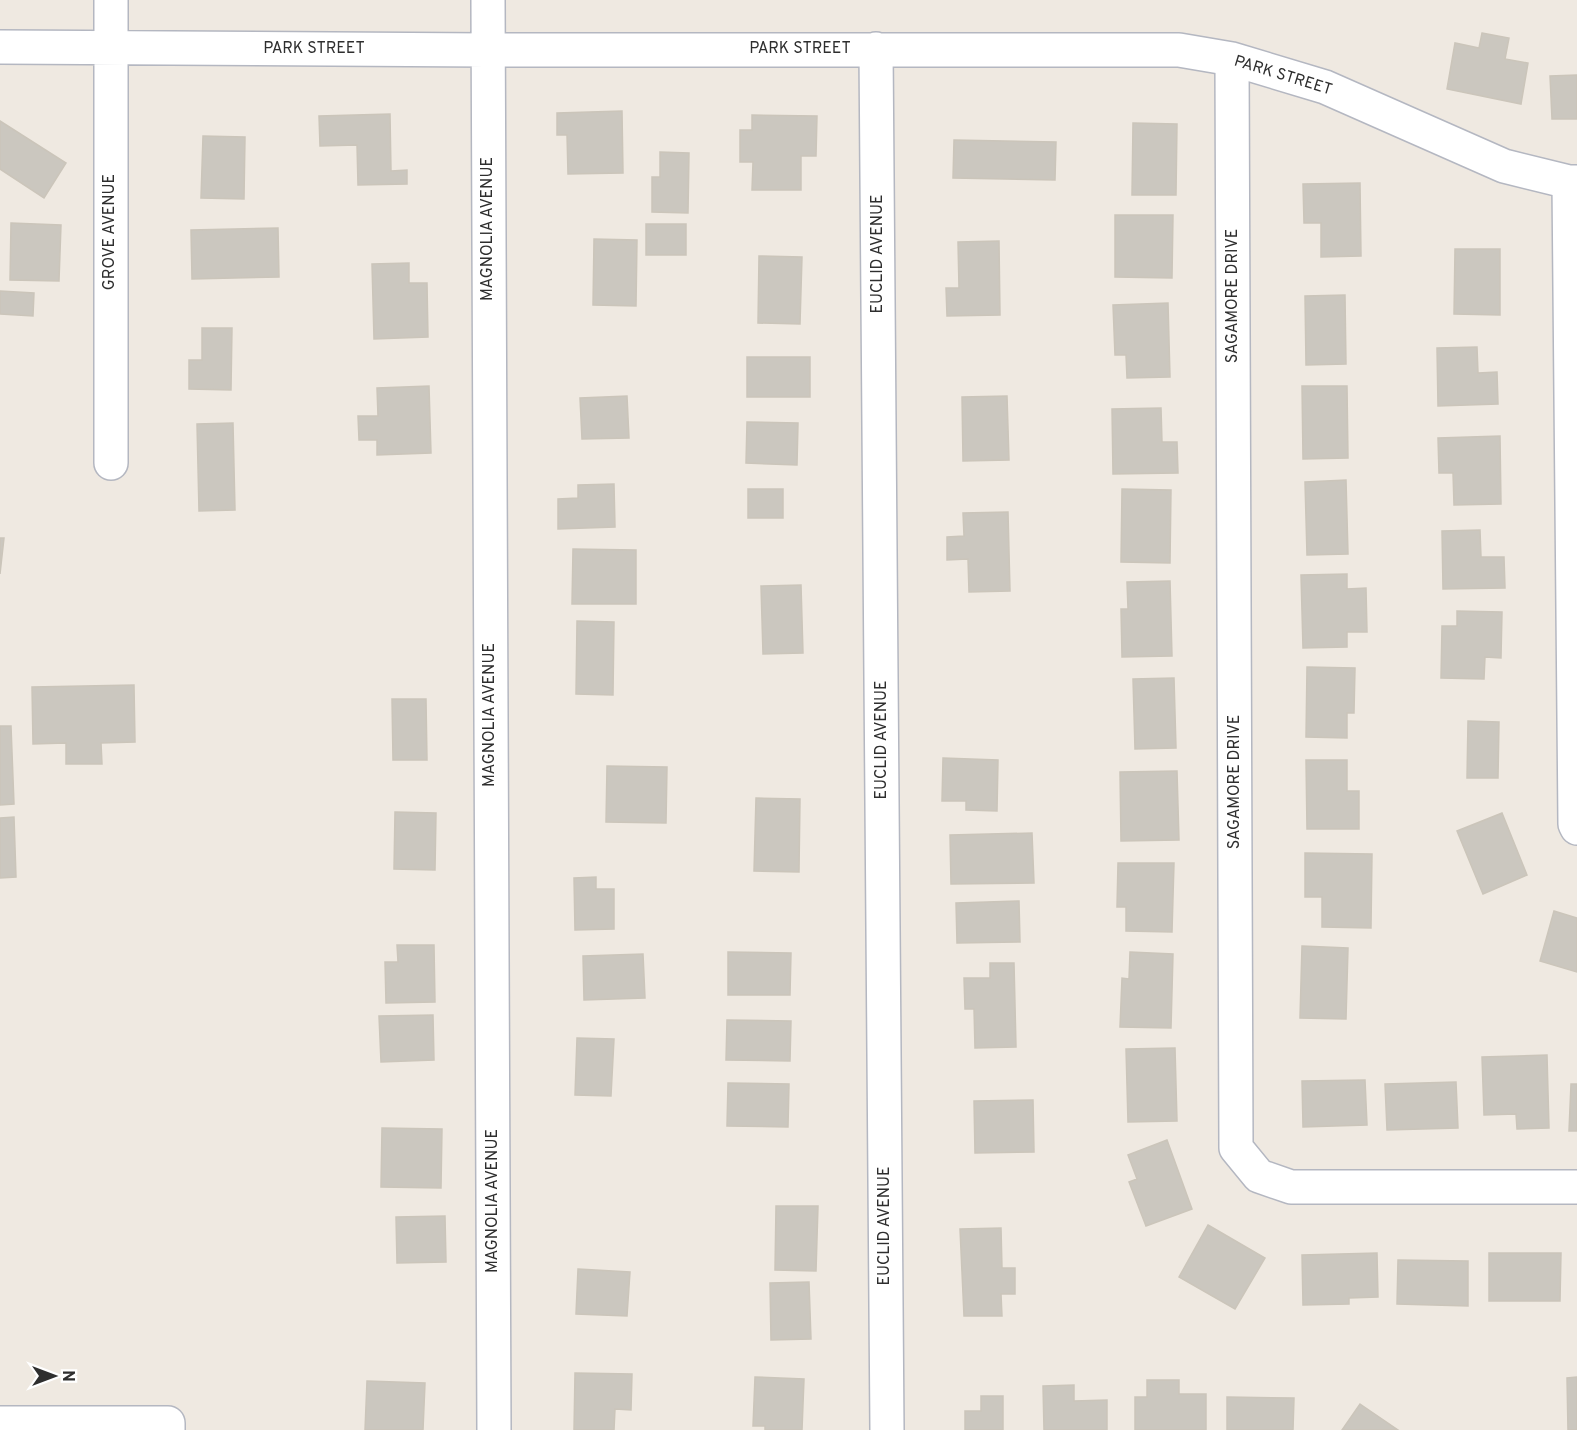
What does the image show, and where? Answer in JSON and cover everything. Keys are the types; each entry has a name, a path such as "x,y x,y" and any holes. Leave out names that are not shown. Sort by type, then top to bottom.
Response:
{"street":[{"name":"GROVE AVENUE","path":"111,0 111,463"},
{"name":"MAGNOLIA AVENUE","path":"488,0 494,1430"},
{"name":"PARK STREET","path":"0,46 487,50 1179,50 1232,60 1325,87 1503,166 1573,182"},
{"name":"EUCLID AVENUE","path":"876,49 887,1430"},
{"name":"SAGAMORE DRIVE","path":"1232,60 1236,1149 1259,1176 1291,1187 1577,1187"},
{"path":"1573,182 1575,824 1577,828"},
{"path":"0,1423 168,1423 168,1430"}],"building":[{"path":"1482,33 1509,38 1505,59 1528,63 1521,104 1447,89 1455,43 1479,48"},
{"path":"1577,75 1577,119 1552,119 1550,76"},
{"path":"622,111 623,173 568,174 567,135 557,135 557,113"},
{"path":"390,114 391,171 407,170 407,184 358,185 357,145 320,146 319,116"},
{"path":"752,115 817,116 816,156 801,156 801,190 752,190 753,162 740,162 740,130 752,130"},
{"path":"0,121 66,163 44,198 0,169"},
{"path":"1133,123 1177,124 1176,195 1132,195"},
{"path":"203,136 245,137 244,199 201,198"},
{"path":"954,140 1056,142 1055,180 953,178"},
{"path":"660,152 689,153 688,213 652,212 652,177 660,177"},
{"path":"1360,183 1361,256 1321,257 1321,223 1304,223 1303,184"},
{"path":"1115,215 1173,215 1172,278 1115,277"},
{"path":"11,223 61,225 59,281 10,280"},
{"path":"646,224 686,224 686,255 646,255"},
{"path":"278,228 279,277 192,279 191,230"},
{"path":"594,239 637,240 636,306 593,305"},
{"path":"999,241 1000,315 947,316 946,288 959,288 958,242"},
{"path":"1455,249 1500,249 1500,315 1454,314"},
{"path":"759,256 802,257 800,324 758,323"},
{"path":"409,263 409,283 427,283 428,337 374,339 372,264"},
{"path":"0,291 34,293 33,316 0,314"},
{"path":"1345,295 1346,364 1306,365 1305,296"},
{"path":"1168,303 1170,377 1127,378 1126,355 1115,355 1113,305"},
{"path":"202,328 232,328 231,390 189,389 189,360 202,360"},
{"path":"1477,347 1478,373 1497,372 1498,404 1438,406 1437,348"},
{"path":"747,357 810,357 810,397 747,397"},
{"path":"429,386 431,453 377,455 377,440 359,440 358,416 378,416 377,388"},
{"path":"1302,386 1347,386 1348,458 1303,459"},
{"path":"627,396 629,438 582,439 580,398"},
{"path":"1007,396 1009,460 963,461 962,397"},
{"path":"1161,408 1162,442 1177,442 1178,473 1113,474 1112,409"},
{"path":"747,422 798,423 797,465 746,463"},
{"path":"233,423 235,510 199,511 197,424"},
{"path":"1500,436 1501,504 1454,505 1453,473 1439,473 1438,438"},
{"path":"1346,480 1348,554 1307,555 1305,482"},
{"path":"614,484 615,527 558,529 558,499 578,498 578,485"},
{"path":"748,489 783,489 783,518 748,518"},
{"path":"1122,489 1171,490 1170,563 1121,562"},
{"path":"1008,512 1010,591 969,592 968,559 947,560 947,537 964,536 963,513"},
{"path":"1480,530 1481,557 1504,557 1505,588 1443,589 1442,531"},
{"path":"0,538 4,538 0,574"},
{"path":"573,549 636,550 636,604 572,604"},
{"path":"1347,574 1347,589 1366,588 1367,632 1347,632 1347,647 1303,648 1301,575"},
{"path":"1170,581 1172,656 1122,657 1121,609 1128,609 1127,582"},
{"path":"801,585 803,653 763,654 761,586"},
{"path":"1457,611 1502,612 1501,658 1485,657 1484,679 1441,678 1442,626 1457,626"},
{"path":"577,621 614,622 613,695 576,694"},
{"path":"1307,667 1355,668 1354,713 1347,713 1347,738 1306,737"},
{"path":"1174,678 1176,748 1135,749 1133,679"},
{"path":"134,685 135,742 101,743 102,764 66,764 66,743 33,744 32,687"},
{"path":"392,699 426,699 427,760 393,760"},
{"path":"1468,721 1499,722 1498,778 1467,778"},
{"path":"0,726 11,726 14,804 0,805"},
{"path":"943,758 998,760 997,811 966,810 966,801 942,801"},
{"path":"1306,760 1347,760 1347,791 1359,791 1359,829 1307,829"},
{"path":"607,766 667,767 666,823 606,822"},
{"path":"1177,771 1179,840 1121,841 1120,772"},
{"path":"756,798 800,799 799,872 754,871"},
{"path":"395,812 436,813 435,870 394,869"},
{"path":"1502,813 1527,875 1483,894 1457,831"},
{"path":"14,817 16,877 0,878 0,818"},
{"path":"1032,833 1034,883 951,884 950,835"},
{"path":"1305,853 1372,854 1371,928 1322,927 1322,897 1305,897"},
{"path":"1118,863 1174,863 1172,932 1126,931 1126,907 1117,907"},
{"path":"596,877 596,889 614,889 614,929 575,930 574,878"},
{"path":"1019,901 1020,942 957,943 956,903"},
{"path":"1554,911 1577,918 1577,972 1540,961"},
{"path":"397,945 434,945 435,1002 386,1003 385,962 398,962"},
{"path":"1302,946 1348,948 1346,1019 1300,1018"},
{"path":"728,952 791,953 790,995 728,995"},
{"path":"1130,952 1173,954 1171,1028 1120,1027 1122,978 1129,979"},
{"path":"643,954 645,998 584,1000 583,956"},
{"path":"990,963 1014,963 1016,1047 975,1048 974,1009 965,1009 964,978 990,978"},
{"path":"433,1015 434,1060 381,1062 379,1016"},
{"path":"727,1020 791,1021 790,1061 726,1060"},
{"path":"577,1038 614,1039 611,1096 575,1095"},
{"path":"1175,1048 1177,1121 1128,1122 1126,1049"},
{"path":"1547,1055 1549,1128 1517,1129 1516,1114 1484,1115 1482,1057"},
{"path":"1365,1080 1367,1125 1303,1127 1302,1081"},
{"path":"1456,1082 1458,1128 1387,1130 1385,1084"},
{"path":"728,1083 789,1084 788,1127 727,1126"},
{"path":"1571,1084 1577,1084 1577,1131 1569,1131"},
{"path":"1033,1100 1034,1152 975,1153 974,1101"},
{"path":"382,1128 442,1129 441,1188 381,1187"},
{"path":"1167,1140 1192,1209 1146,1226 1129,1182 1137,1179 1128,1155"},
{"path":"776,1206 818,1206 816,1271 775,1270"},
{"path":"445,1216 446,1262 397,1263 396,1217"},
{"path":"1208,1225 1265,1258 1235,1309 1179,1277"},
{"path":"1001,1228 1002,1268 1015,1268 1015,1294 1001,1294 1002,1316 964,1316 960,1229"},
{"path":"1377,1253 1378,1297 1349,1298 1349,1304 1303,1305 1302,1255"},
{"path":"1489,1253 1561,1253 1560,1301 1489,1301"},
{"path":"1398,1260 1468,1261 1468,1306 1397,1304"},
{"path":"578,1269 630,1272 627,1316 576,1314"},
{"path":"809,1282 811,1339 771,1340 770,1283"},
{"path":"575,1373 632,1374 631,1410 615,1409 614,1430 574,1430"},
{"path":"755,1377 804,1379 802,1430 765,1430 765,1426 753,1426"},
{"path":"1577,1377 1577,1430 1568,1430 1567,1378"},
{"path":"1147,1380 1179,1380 1179,1394 1206,1394 1206,1430 1135,1430 1135,1397 1147,1397"},
{"path":"367,1381 425,1383 423,1430 365,1430"},
{"path":"1074,1385 1074,1401 1107,1400 1107,1430 1044,1430 1043,1386"},
{"path":"981,1396 1003,1396 1003,1430 965,1430 965,1411 981,1411"},
{"path":"1227,1397 1294,1398 1293,1430 1227,1430"},
{"path":"1360,1404 1398,1430 1342,1430"}]}
